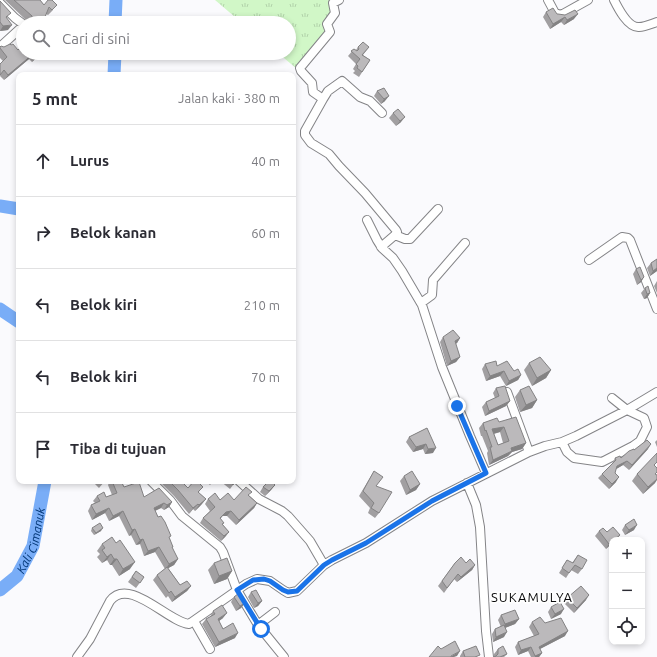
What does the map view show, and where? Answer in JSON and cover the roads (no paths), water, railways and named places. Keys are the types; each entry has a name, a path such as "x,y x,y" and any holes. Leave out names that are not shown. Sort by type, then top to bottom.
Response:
{"street":[{"path":"323,99 313,92 311,82 300,70 301,66 330,32 327,24 336,13 332,4 338,0"},
{"path":"548,0 555,13 561,15 588,0"},
{"path":"614,0 622,14 633,26 637,28 657,22"},
{"path":"0,3 16,19"},
{"path":"0,47 16,32"},
{"path":"382,113 370,101 360,97 342,81 328,91 305,133 306,137 314,145 329,154 365,193 396,230 396,235"},
{"path":"396,235 405,239 410,239 438,208"},
{"path":"367,220 381,247 393,258 421,303 442,367 486,473"},
{"path":"381,247 396,235"},
{"path":"589,260 622,237 628,238 657,309"},
{"path":"421,303 432,295 433,280 465,243"},
{"path":"507,392 529,452"},
{"path":"77,657 90,639 113,596 122,594 141,598 184,623 189,624 253,580 264,579 270,581 283,590 293,593 303,587 324,565 342,554 366,543 432,501 529,452 562,442 627,410 657,392"},
{"path":"562,442 567,452 574,458 598,463 606,461 640,441 646,430 646,422 644,418 627,410 612,398"},
{"path":"467,483 476,505 480,527 489,657"},
{"path":"154,484 170,500 182,516 224,552 237,590 258,624 284,657"},
{"path":"242,484 259,499 282,511 288,516 310,541 324,565"},
{"path":"258,624 276,612"},
{"path":"194,621 210,649"}],"waterway":[{"name":"Kali Cimanuk","path":"115,16 116,0"},
{"name":"Kali Cimanuk","path":"114,72 115,60"},
{"name":"Kali Cimanuk","path":"0,206 16,209"},
{"name":"Kali Cimanuk","path":"0,309 16,320"},
{"name":"Kali Cimanuk","path":"0,590 17,576 33,546 44,484"}],"district":[{"name":"SUKAMULYA","path":"532,597"}]}
